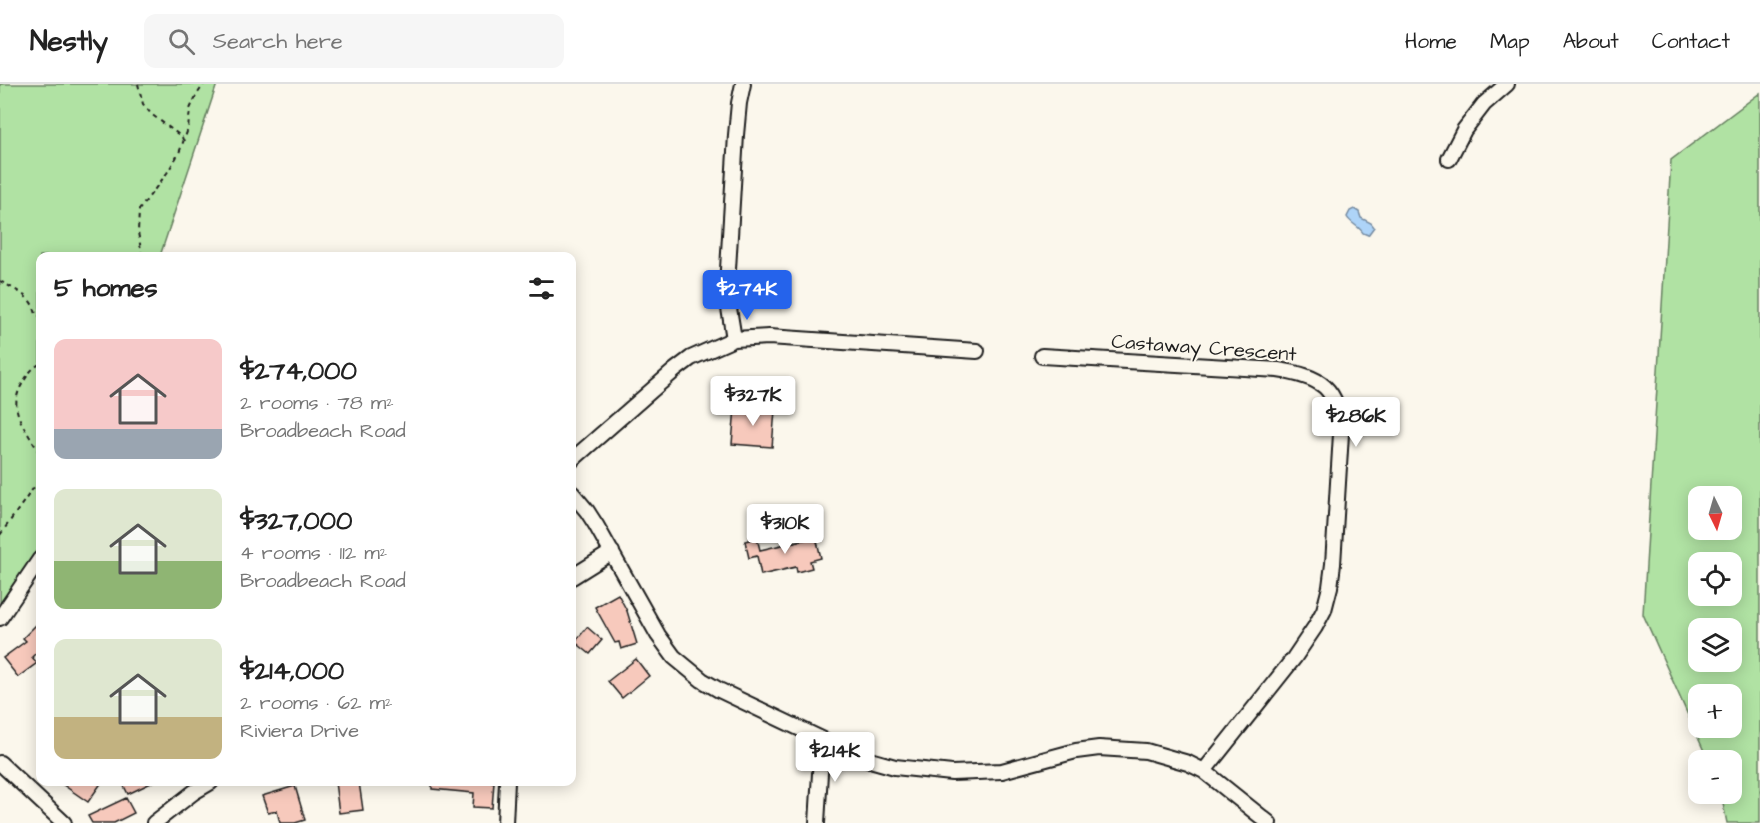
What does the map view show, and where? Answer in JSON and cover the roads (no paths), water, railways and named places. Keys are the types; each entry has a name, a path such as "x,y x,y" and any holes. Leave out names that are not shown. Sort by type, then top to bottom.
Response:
{"street":[{"path":"734,339 727,286 736,135 743,84"},
{"path":"1449,159 1464,130 1484,104 1507,84"},
{"path":"576,457 691,358 734,339 770,337 977,351"},
{"name":"Castaway Crescent","path":"1042,356 1278,370 1305,374 1322,384 1333,397 1340,414 1341,434 1333,564 1324,610 1294,658 1204,771"},
{"path":"576,498 587,511 665,647 674,657 718,690 822,740 870,760 895,767 952,773 1002,771 1076,751 1099,748 1146,751 1188,763 1204,771 1269,823"},
{"path":"576,574 612,552"},
{"path":"0,618 36,565"},
{"path":"817,823 822,740"},
{"path":"0,764 64,823"},
{"path":"154,823 204,786"},
{"path":"504,823 507,786"}],"water":[{"path":"1354,209 1359,212 1361,218 1374,227 1368,235 1347,217"}]}
